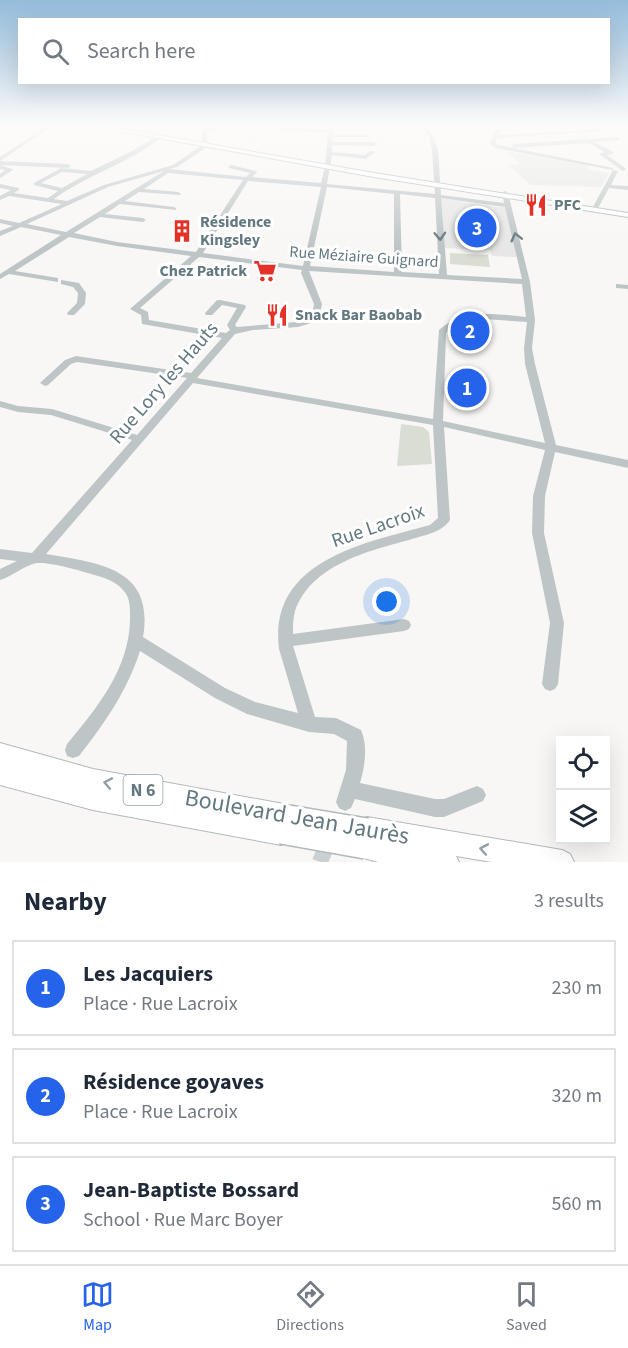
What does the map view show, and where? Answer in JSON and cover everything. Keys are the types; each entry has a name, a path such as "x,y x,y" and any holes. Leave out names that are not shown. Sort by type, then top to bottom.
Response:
{"main road":[{"path":"317,165 628,214"},
{"path":"319,165 329,167"},
{"path":"506,195 596,207 628,214"},
{"name":"Boulevard Jean Jaurès","path":"0,754 93,780 285,825"},
{"name":"Boulevard Jean Jaurès","path":"0,774 93,799 366,838 562,862"},
{"name":"Boulevard Jean Jaurès","path":"366,838 447,862"}],"street":[{"path":"51,165 72,167 68,170"},
{"path":"49,200 89,172 106,165"},
{"path":"0,234 24,225 65,202 106,186 177,165"},
{"path":"436,165 443,275"},
{"path":"596,207 606,186 619,169 598,165"},
{"path":"0,167 10,170 0,176"},
{"path":"210,313 220,302 242,307 231,325 231,333 145,322 145,314 134,309 199,253 246,179 254,172 231,167"},
{"path":"305,268 329,167"},
{"path":"63,190 36,184 59,170 89,172"},
{"path":"0,277 100,215 166,170 438,196 509,206"},
{"path":"0,186 17,189 0,198"},
{"path":"106,186 178,194"},
{"path":"606,186 628,188"},
{"path":"397,193 398,273"},
{"path":"9,194 65,202"},
{"path":"506,195 526,282 531,320 528,348 530,364 551,446 539,496 538,533 557,623 550,684"},
{"path":"120,202 174,209"},
{"path":"100,215 143,220"},
{"name":"Rue Méziaire Guignard","path":"0,220 67,236 305,268 526,282"},
{"name":"Rue Lory les Hauts","path":"0,575 18,569 35,558 231,333 302,324 314,319 318,314 318,304 306,279 305,268"},
{"path":"9,272 76,285 82,293 81,304 71,313"},
{"path":"619,286 628,287"},
{"name":"Rue Lacroix","path":"309,724 285,641 285,616 296,594 313,573 340,557 434,528 444,520 438,423 442,332 448,325 483,317 531,320"},
{"path":"45,383 76,359 438,423 628,464"},
{"path":"0,404 18,409 52,412 140,439"},
{"path":"0,554 35,558 103,572 124,582 135,596 137,640 114,695 100,718 73,750"},
{"path":"285,641 404,625"},
{"path":"137,640 220,693 253,709 309,724 336,726 355,736 357,750 348,796 444,808 477,795"}],"shaded area":[{"path":"509,165 586,165 590,170 609,173 601,187 530,185"},
{"path":"440,198 507,208 517,257 492,256 490,250 443,248"},
{"path":"450,253 488,255 490,267 450,264"},
{"path":"401,424 423,427 429,432 432,464 397,466"}],"tunnel":[{"path":"320,862 329,840"}],"place":[{"name":"PFC","path":"536,205"},
{"name":"Jean-Baptiste Bossard","path":"477,228"},
{"name":"Résidence Kingsley","path":"182,231"},
{"name":"Chez Patrick","path":"265,271"},
{"name":"Snack Bar Baobab","path":"277,315"},
{"name":"Résidence goyaves","path":"470,331"},
{"name":"Les Jacquiers","path":"467,388"}]}
